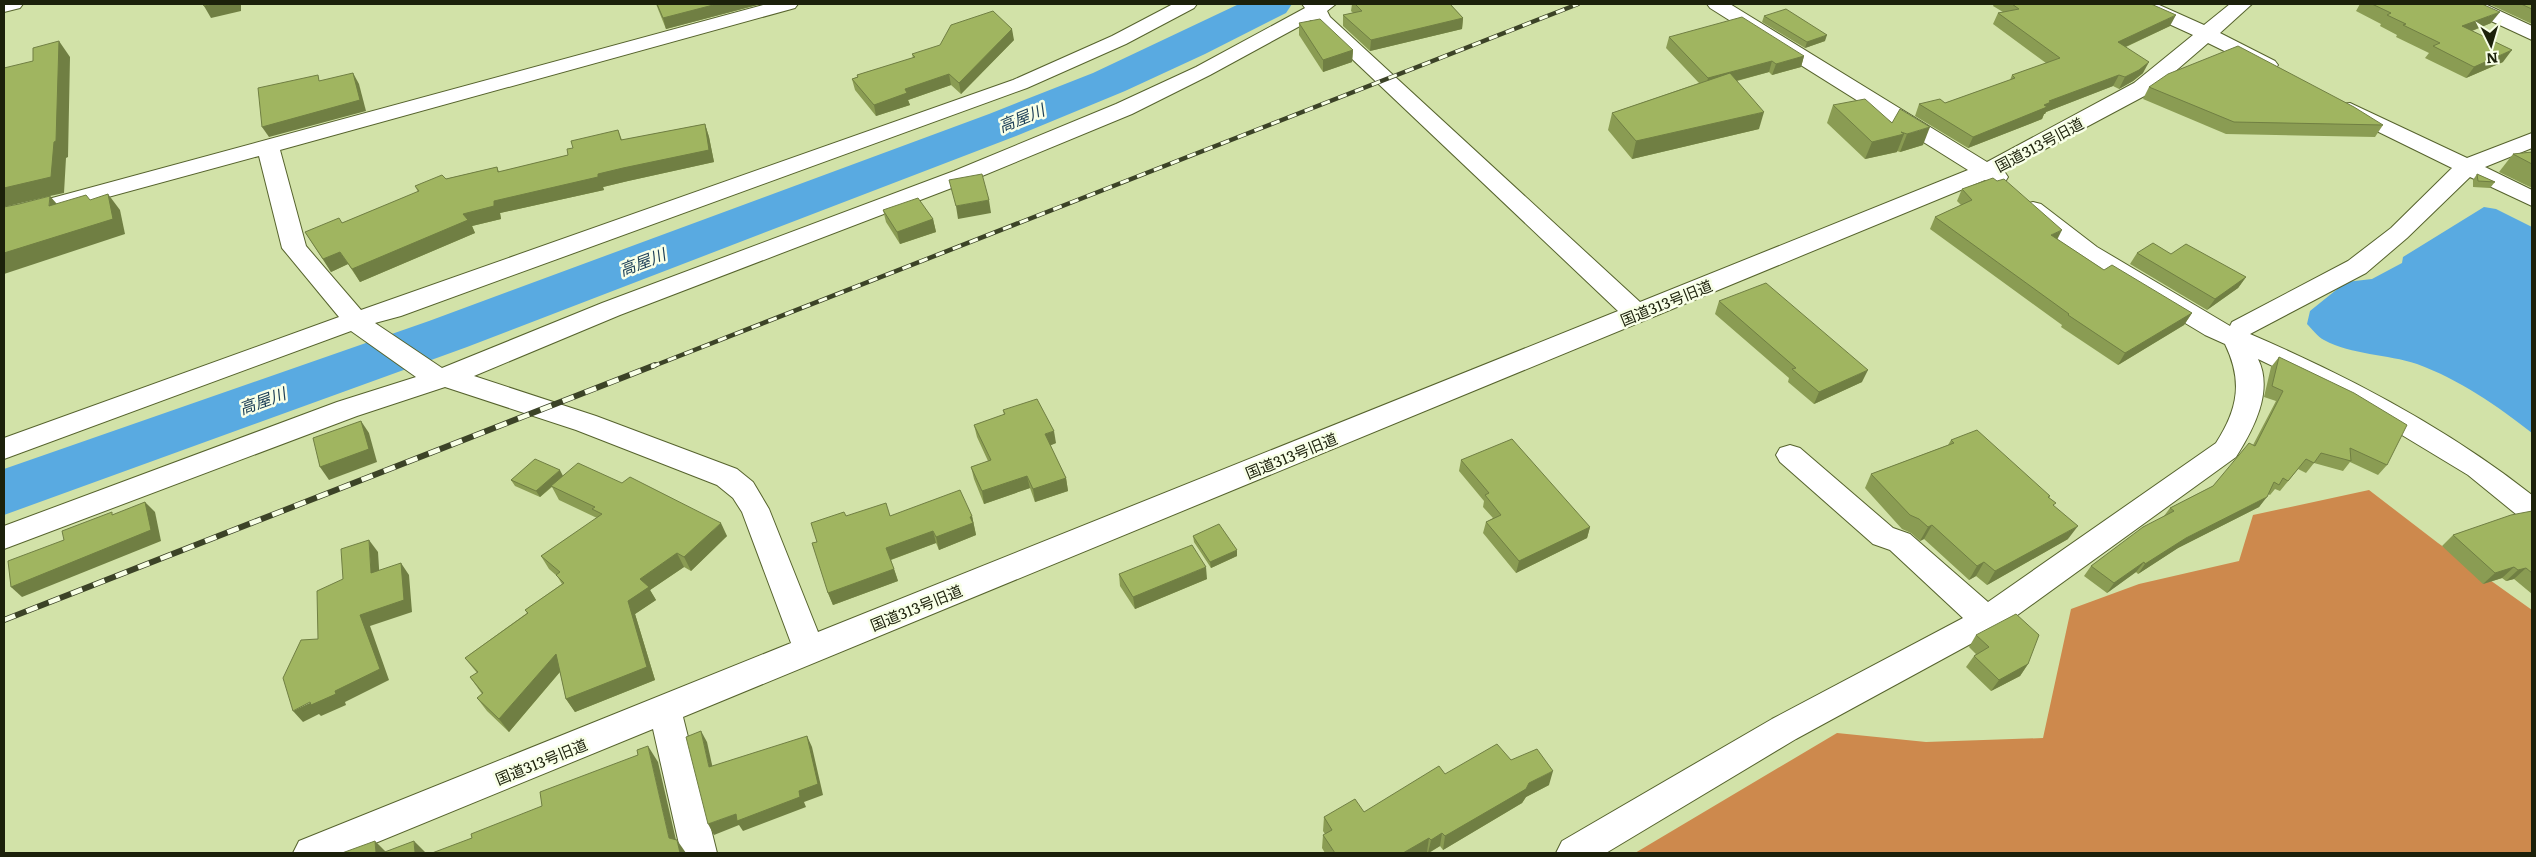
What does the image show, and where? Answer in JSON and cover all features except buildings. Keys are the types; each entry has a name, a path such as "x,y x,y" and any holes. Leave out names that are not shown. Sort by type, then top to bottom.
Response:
{"main road":[{"path":"4,6 13,4"},
{"path":"4,216 31,211 268,147 788,4"},
{"path":"4,449 1020,84 1119,40 1187,4"},
{"path":"1718,4 2011,186 2042,217 2088,253 2214,330 2236,338 2359,396 2478,468 2532,511"},
{"path":"2141,4 2206,33 2283,73"},
{"name":"国道313号旧道","path":"311,853 665,711 1987,172 2142,88 2242,4"},
{"path":"2470,4 2532,34"},
{"path":"4,538 437,376 962,176 1124,109 1317,5 1321,20 1637,314"},
{"path":"2333,100 2468,166 2532,200"},
{"path":"2236,338 2242,328 2357,267 2400,233 2468,166 2532,140"},
{"path":"268,147 294,248 358,322 437,376 464,382 586,423 727,477 743,490 755,509 810,651"},
{"path":"1574,853 1784,730 1986,620 2133,518 2226,450 2242,424 2251,382 2247,362 2236,338"},
{"path":"1790,455 1883,536 1900,542 1986,620"},
{"path":"665,711 699,853"}],"shaded area":[{"path":"2369,490 2438,543 2532,610 2532,853 1635,853 1837,733 1926,742 2043,738 2071,609 2139,584 2239,561 2253,515"}],"water":[{"path":"2484,207 2496,209 2532,227 2532,433 2491,403 2447,377 2417,364 2358,352 2335,345 2322,339 2307,324 2310,311 2346,282 2372,279 2402,263 2403,257"}],"waterway":[{"name":"高屋川","path":"4,492 448,334 1005,124 1109,82 1190,45 1271,4"}],"railway":[{"path":"651,367 1578,4"},
{"path":"4,620 655,365"}]}
